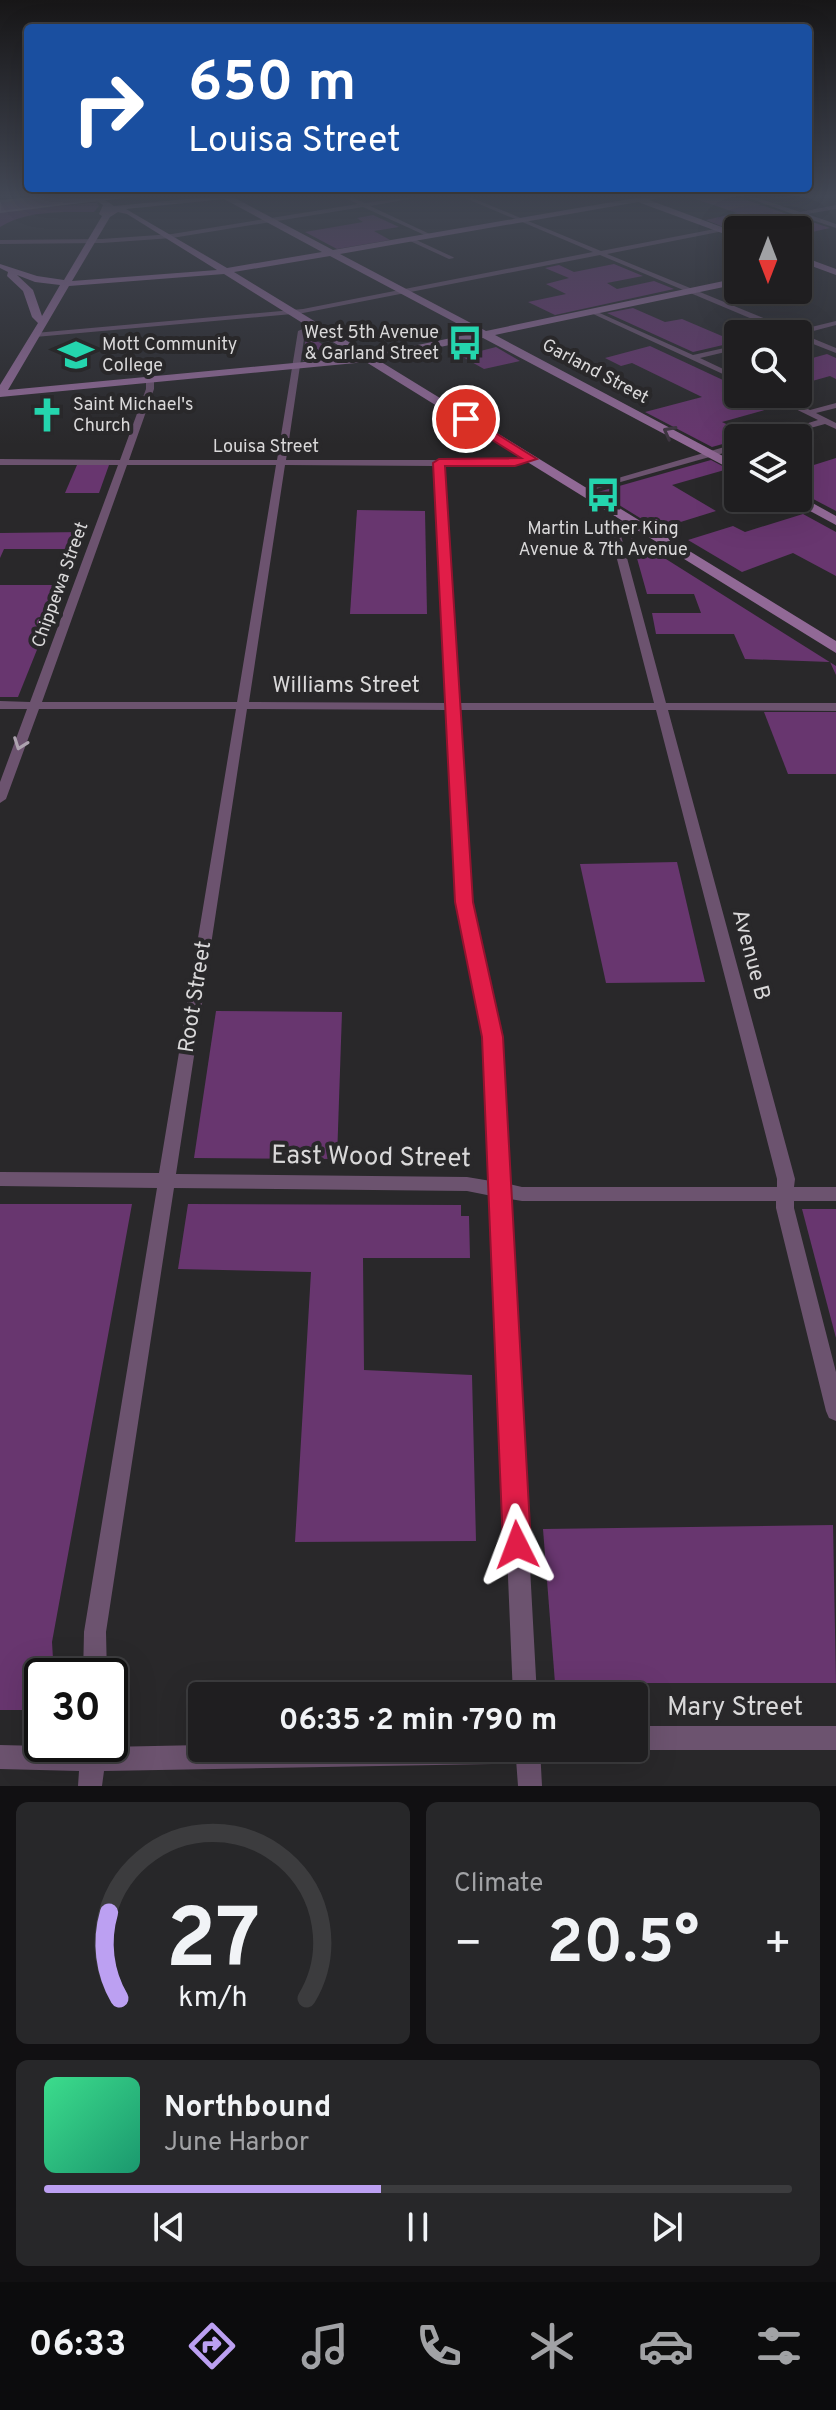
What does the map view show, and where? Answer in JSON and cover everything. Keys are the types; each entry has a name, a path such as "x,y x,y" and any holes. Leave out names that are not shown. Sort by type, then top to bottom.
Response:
{"main road":[{"path":"15,278 28,290 37,317 43,322"},
{"path":"33,278 67,284 136,278"},
{"path":"0,394 70,278"},
{"path":"238,278 836,648"},
{"name":"Garland Street","path":"381,278 724,462"},
{"path":"0,394 368,359 724,284"},
{"path":"812,508 836,521"}],"street":[{"path":"35,335 292,312 470,278"},
{"path":"661,278 760,320"},
{"path":"593,312 724,373"},
{"path":"812,329 836,323"},
{"name":"Root Street","path":"95,1658 95,1632 296,367 302,331 314,326"},
{"path":"812,341 836,351"},
{"path":"692,358 724,350"},
{"name":"Chippewa Street","path":"0,799 124,462 150,389 150,381"},
{"path":"809,413 836,405"},
{"path":"798,408 836,426"},
{"path":"812,425 825,421"},
{"path":"582,490 724,450"},
{"name":"Louisa Street","path":"0,462 515,463 531,459"},
{"path":"439,463 464,902 493,1037 524,1682"},
{"name":"Avenue B","path":"631,521 618,525 615,532 786,1179 785,1208 836,1411"},
{"name":"Williams Street","path":"0,705 836,707"},
{"name":"East Wood Street","path":"0,1179 467,1184 522,1194 836,1194"},
{"name":"Mary Street","path":"648,1738 836,1738"},
{"path":"128,1752 188,1752"},
{"path":"0,1757 24,1756"},
{"path":"90,1786 93,1762"},
{"path":"529,1762 530,1786"}],"shaded area":[{"path":"568,278 631,278 607,283 617,289 654,281 674,289 555,315 528,302 566,294 546,284"},
{"path":"633,308 665,322 682,319 724,337 724,345 693,352 607,313"},
{"path":"306,334 344,358 303,361"},
{"path":"650,346 724,380 724,408 772,408 722,422 726,424 724,444 712,447 645,412 702,397 632,363 621,366 605,358"},
{"path":"496,347 520,361 484,369 461,356"},
{"path":"827,354 836,358 836,379 830,376 812,381 812,358"},
{"path":"836,458 836,511 812,498 812,466"},
{"path":"711,460 724,467 724,470 672,485 716,511 658,529 598,492"},
{"path":"77,465 109,465 99,493 65,493"},
{"path":"357,510 425,511 427,614 350,614"},
{"path":"803,514 836,532 836,576 793,553 742,572 688,540 733,526 745,532"},
{"path":"84,532 77,549 4,549 0,558 0,533"},
{"path":"631,537 830,662 745,659 734,634 656,634 652,613 701,613 694,594 647,594"},
{"path":"0,585 63,585 18,697 0,697"},
{"path":"764,712 836,712 836,774 788,774"},
{"path":"677,862 705,982 606,983 580,864"},
{"path":"216,1011 342,1012 337,1159 194,1158"},
{"path":"0,1204 132,1204 52,1642 53,1658 24,1658 24,1710 0,1710"},
{"path":"188,1204 461,1205 461,1216 469,1216 470,1258 363,1258 364,1370 472,1375 476,1541 295,1542 311,1272 178,1269"},
{"path":"802,1209 836,1209 836,1338"},
{"path":"833,1525 836,1683 555,1682 543,1529"}],"place":[{"name":"West 5th Avenue & Garland Street","path":"465,343"},
{"name":"Mott Community College","path":"76,355"},
{"name":"Saint Michael's Church","path":"47,415"},
{"name":"Martin Luther King Avenue & 7th Avenue","path":"603,495"}],"route":[{"path":"466,419 531,459 515,463 439,463 464,902 493,1037 517,1545"}]}
